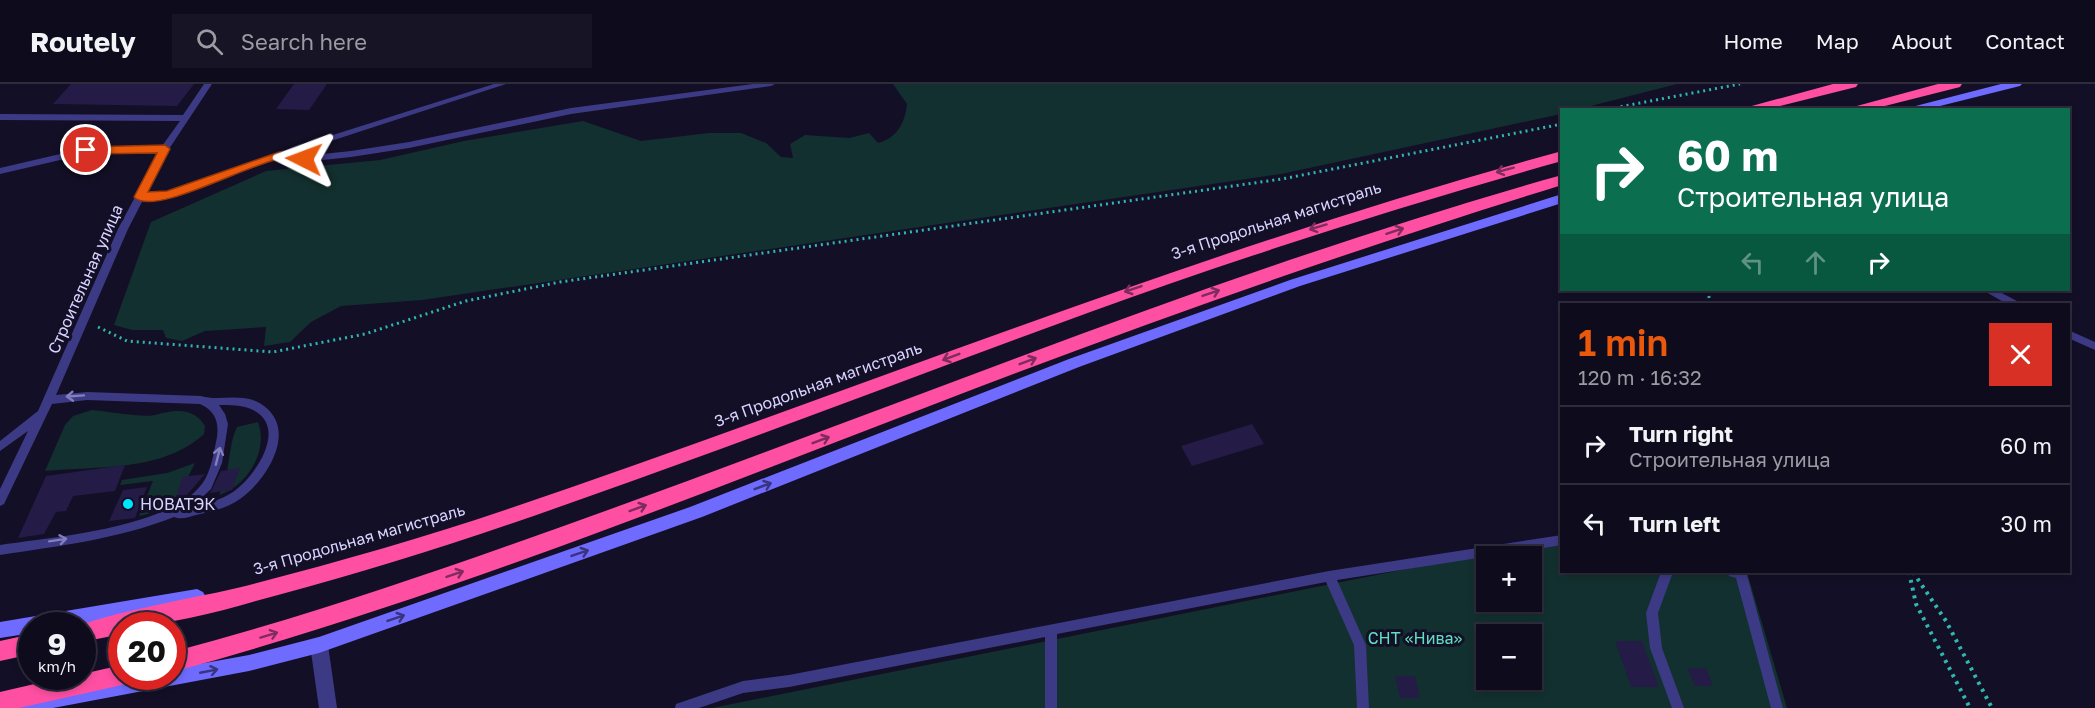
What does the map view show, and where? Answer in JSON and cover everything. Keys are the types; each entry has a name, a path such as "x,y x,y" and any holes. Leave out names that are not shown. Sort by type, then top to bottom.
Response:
{"highway":[{"path":"1752,108 1851,84"},
{"path":"1857,108 1955,84"},
{"name":"3-я Продольная магистраль","path":"96,630 309,578 514,515 1233,254 1488,175 1560,157"},
{"path":"186,658 284,630 458,573 718,480 1182,303 1448,213 1560,181"},
{"path":"0,651 18,647"},
{"path":"0,702 108,678"}],"street":[{"path":"1914,108 2016,84"},
{"path":"7,708 249,663 319,645 696,512 1074,363 1295,283 1560,199"},
{"path":"0,630 309,578"},
{"path":"319,645 328,708"}],"lane":[{"name":"Строительная улица","path":"0,447 42,414 140,197 165,149 208,84"},
{"path":"140,197 169,195 279,155 502,84"},
{"path":"279,155 304,159 351,154 409,145 571,111 771,84"},
{"path":"0,117 184,118"},
{"path":"0,171 86,150 165,149"},
{"path":"1991,291 2012,303"},
{"path":"2070,335 2095,346"},
{"path":"0,550 74,538 209,507 235,497 257,478 270,455 274,431 270,419 260,408 238,402 87,396 48,400"},
{"path":"163,518 190,503 206,488 214,471 224,430 222,416 215,405 201,400"},
{"path":"0,501 42,414"},
{"path":"687,707 743,687 1051,631 1329,576 1560,540"},
{"path":"1667,573 1652,613 1656,648 1678,708"},
{"path":"1736,573 1741,575 1777,708"},
{"path":"1329,576 1360,645 1363,708"},
{"path":"1050,708 1051,631"}],"path":[{"path":"1614,108 1740,84"},
{"path":"81,324 103,328 127,341 273,352 365,334 466,301 560,282 1282,179 1560,124"},
{"path":"1911,573 1916,604 1970,708"},
{"path":"1912,573 1932,596 1956,635 1992,708"}],"green space":[{"path":"893,84 1677,84 1583,108 1560,108 1560,114 1281,174 422,300 341,306 311,322 290,342 264,346 266,327 205,331 182,341 166,338 163,330 132,330 114,325 151,222 266,171 380,160 464,141 583,121 641,141 709,133 741,133 766,143 781,157 793,158 790,144 805,135 849,138 869,133 878,143 885,141 899,129 907,104"},
{"path":"92,410 143,416 176,411 189,412 205,426 204,434 188,446 149,461 129,465 45,471 65,425 73,416"},
{"path":"258,422 261,433 260,444 253,466 238,484 219,495 223,487 237,427"},
{"path":"195,463 174,498 151,513 139,516 153,481 120,485 122,480 167,473"},
{"name":"СНТ «Нива»","path":"1560,538 1560,573 1747,573 1787,708 712,708 1476,555 1476,612 1542,612 1542,546 1521,546"}],"building":[{"path":"71,84 194,84 177,106 53,104"},
{"path":"294,84 327,84 309,110 276,109"},
{"path":"1252,424 1264,444 1192,466 1181,446"},
{"path":"125,465 115,491 73,496 66,511 56,512 44,534 18,538 46,476"},
{"path":"240,468 232,490 210,493 221,471"},
{"path":"205,474 187,495 176,499 182,477"},
{"name":"НОВАТЭК","path":"147,487 135,518 109,521 123,490"},
{"path":"1615,641 1642,641 1659,687 1631,687"},
{"path":"1687,668 1706,668 1713,686 1695,686"},
{"path":"1395,676 1415,676 1420,698 1400,698"}],"place":[{"name":"НОВАТЭК","path":"128,504"}],"route":[{"path":"86,150 165,149 140,197 169,195 279,155 304,159"}]}
